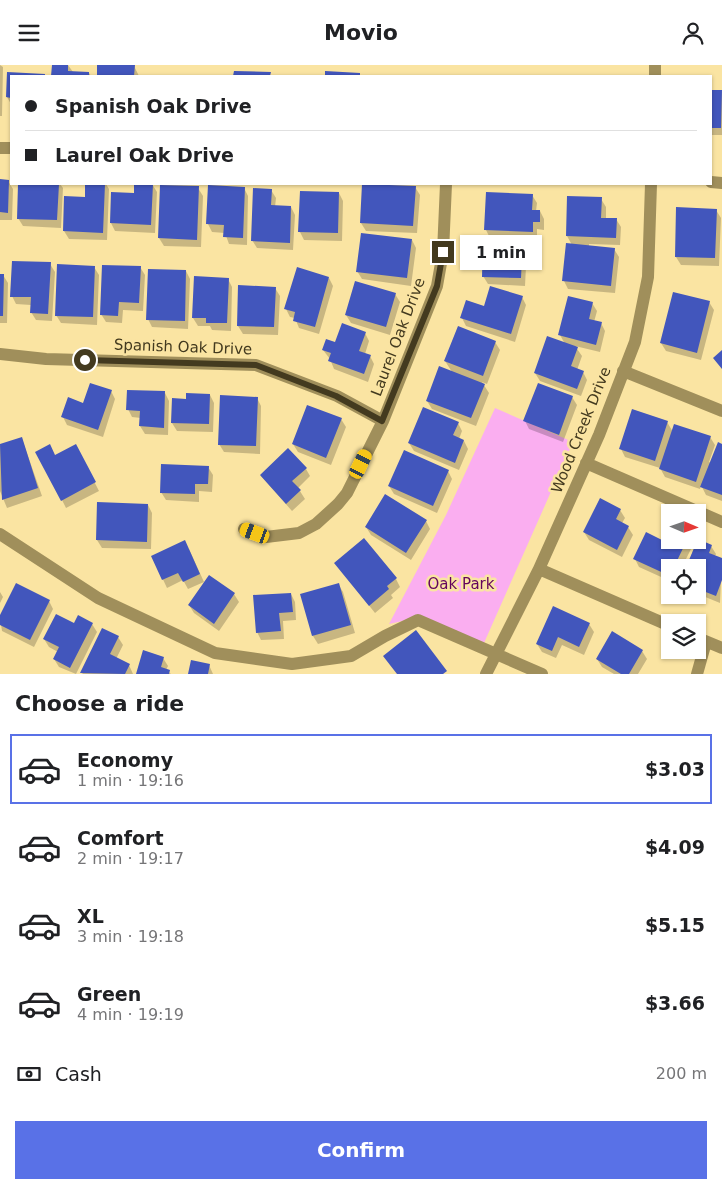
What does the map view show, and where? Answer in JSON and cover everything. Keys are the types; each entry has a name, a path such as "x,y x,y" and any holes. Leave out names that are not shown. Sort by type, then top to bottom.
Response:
{"street":[{"name":"Laurel Oak Drive","path":"244,529 266,537 299,533 316,525 338,505 347,493 382,421 437,286 443,252 446,185"},
{"name":"Wood Creek Drive","path":"486,674 539,569 586,463 635,342 648,277 651,185"},
{"name":"Spanish Oak Drive","path":"0,354 46,359 256,365 336,396 382,421"},
{"path":"623,371 722,411"},
{"path":"586,463 722,522"},
{"path":"0,534 98,598 215,653 292,664 351,656 385,636 418,620 542,674"},
{"path":"539,569 661,622"},
{"path":"706,642 722,648"},
{"path":"697,674 699,659"}],"green space":[{"name":"Oak Park","path":"495,408 573,442 484,643 420,617 389,624 446,515"}],"building":[{"path":"52,65 68,65 68,71 89,72 89,75 51,75"},
{"path":"97,65 135,65 134,75 97,75"},
{"path":"234,71 271,72 270,75 233,75"},
{"path":"325,71 360,73 360,75 325,75"},
{"path":"7,72 45,74 10,75 10,98 6,97"},
{"path":"712,90 722,90 721,128 712,128"},
{"path":"0,179 9,180 8,213 0,212"},
{"path":"18,185 59,185 57,220 17,219"},
{"path":"85,185 105,185 103,233 63,231 64,196 85,197"},
{"path":"134,185 153,185 151,225 110,223 111,192 134,193"},
{"path":"160,185 199,186 197,240 158,238"},
{"path":"208,185 245,187 243,238 223,237 224,225 206,224"},
{"path":"362,185 416,186 413,226 360,223"},
{"path":"253,188 272,189 271,205 291,206 290,243 251,241"},
{"path":"300,191 339,192 338,233 298,232"},
{"path":"486,192 533,194 532,210 540,210 540,222 533,222 533,232 484,230"},
{"path":"567,196 602,197 601,218 617,218 616,238 566,236"},
{"path":"676,207 717,209 715,258 675,257"},
{"path":"361,233 412,239 407,278 356,272"},
{"path":"483,237 523,238 521,278 482,277"},
{"path":"566,243 615,248 611,286 562,281"},
{"path":"12,261 51,262 48,314 30,313 31,297 10,297"},
{"path":"57,264 95,266 93,317 55,316"},
{"path":"102,265 141,266 139,303 119,302 118,316 100,315"},
{"path":"297,267 329,277 315,327 293,321 295,312 284,309"},
{"path":"148,269 186,270 185,321 146,320"},
{"path":"0,274 4,274 3,316 0,316"},
{"path":"194,276 229,278 227,323 206,323 206,318 192,318"},
{"path":"355,281 396,293 386,327 345,315"},
{"path":"238,285 276,287 274,327 237,326"},
{"path":"490,286 523,296 511,334 460,318 466,300 484,306"},
{"path":"673,292 710,301 697,353 660,343"},
{"path":"568,296 593,302 589,319 602,322 596,345 558,335"},
{"path":"342,323 366,332 359,351 371,355 364,374 328,361 331,353 322,350 326,339 335,342"},
{"path":"458,326 496,341 483,376 444,361"},
{"path":"547,336 578,347 571,366 584,371 577,389 534,373"},
{"path":"722,350 722,369 713,358"},
{"path":"439,366 485,384 471,418 426,401"},
{"path":"90,383 112,390 98,430 61,417 68,397 83,403"},
{"path":"538,383 573,396 559,435 523,421"},
{"path":"127,390 165,391 164,428 139,426 140,411 126,410"},
{"path":"186,393 210,394 209,424 171,423 172,398 186,399"},
{"path":"220,395 258,397 256,446 218,445"},
{"path":"307,405 342,418 326,458 292,444"},
{"path":"423,407 459,422 453,435 464,440 455,463 408,443"},
{"path":"632,409 668,421 655,461 619,449"},
{"path":"674,424 711,436 696,482 659,469"},
{"path":"22,437 38,488 2,500 0,444"},
{"path":"718,442 722,444 722,495 700,487"},
{"path":"50,444 55,455 76,444 96,482 61,501 35,452"},
{"path":"288,448 307,468 292,481 301,490 286,504 260,475"},
{"path":"404,450 449,470 433,506 388,486"},
{"path":"161,464 209,466 208,484 195,484 195,494 160,493"},
{"path":"385,494 427,520 406,553 365,527"},
{"path":"600,498 621,509 616,519 629,526 617,550 583,532"},
{"path":"97,502 148,504 147,542 96,540"},
{"path":"646,532 661,540 661,549 683,549 678,559 661,559 661,572 633,559"},
{"path":"364,538 397,578 387,586 389,589 369,606 334,563"},
{"path":"185,540 200,574 183,582 178,573 162,580 151,556"},
{"path":"706,542 712,545 709,553 722,558 722,580 716,596 706,592 706,559 689,559 694,549 706,549"},
{"path":"209,575 235,593 214,624 188,605"},
{"path":"16,583 50,600 30,640 0,625 0,615"},
{"path":"339,583 351,625 312,636 300,594"},
{"path":"291,593 293,612 279,613 281,631 256,633 253,595"},
{"path":"553,606 590,623 579,647 558,637 552,651 536,644"},
{"path":"56,614 74,623 78,615 93,623 70,668 53,659 59,647 43,639"},
{"path":"102,628 119,636 110,654 130,664 125,674 80,673"},
{"path":"416,630 447,671 443,674 397,674 383,656"},
{"path":"612,631 643,650 629,674 621,674 596,659"},
{"path":"143,650 164,657 161,667 170,670 169,674 136,674"},
{"path":"191,660 210,664 208,674 188,674"}],"route":[{"path":"85,360 256,365 336,396 382,421 437,286 443,252"}]}
